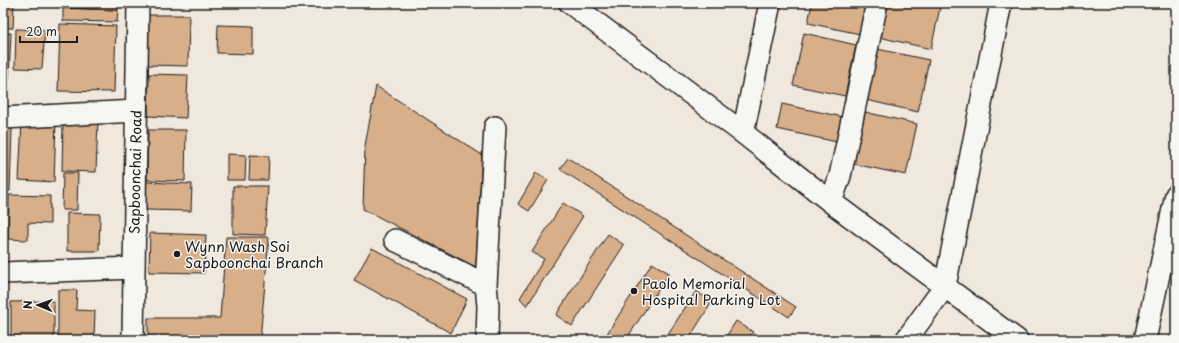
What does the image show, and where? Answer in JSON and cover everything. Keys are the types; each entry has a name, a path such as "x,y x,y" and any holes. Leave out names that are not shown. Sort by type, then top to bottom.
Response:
{"street":[{"name":"Sapboonchai Road","path":"133,340 138,3"},
{"path":"570,3 743,133 831,202 1017,340"},
{"path":"743,133 770,3"},
{"path":"831,202 840,176 877,3"},
{"path":"906,340 945,286 1001,3"},
{"path":"3,118 136,111"},
{"path":"487,340 488,306 486,285 496,127"},
{"path":"1145,340 1176,195"},
{"path":"395,240 486,285"},
{"path":"3,273 134,268"}],"building":[{"path":"3,3 14,3 13,28 3,28"},
{"path":"63,3 118,3 118,10 63,8"},
{"path":"812,3 867,3 860,34 808,23"},
{"path":"886,3 941,3 931,49 879,37"},
{"path":"63,8 118,10 117,22 63,21"},
{"path":"148,15 189,15 188,66 147,65"},
{"path":"60,24 116,26 114,92 58,91"},
{"path":"218,25 253,26 253,54 217,53"},
{"path":"16,29 45,30 42,69 15,68"},
{"path":"3,33 11,33 9,79 3,79"},
{"path":"804,33 856,45 845,96 793,85"},
{"path":"877,49 929,60 918,112 866,100"},
{"path":"149,74 188,75 186,118 148,116"},
{"path":"376,86 482,155 476,267 363,209 365,146"},
{"path":"782,104 843,117 837,142 777,129"},
{"path":"865,112 917,124 906,175 854,164"},
{"path":"22,121 56,121 54,182 19,180"},
{"path":"63,121 98,122 96,172 62,171"},
{"path":"3,128 12,128 10,191 3,191"},
{"path":"148,130 186,130 185,181 147,180"},
{"path":"227,154 246,155 245,180 227,180"},
{"path":"250,155 269,156 268,180 249,180"},
{"path":"568,158 796,307 789,317 560,169"},
{"path":"63,173 78,173 77,210 62,210"},
{"path":"536,173 548,180 529,211 518,204"},
{"path":"146,182 192,184 191,211 146,210"},
{"path":"233,186 268,186 265,235 233,234"},
{"path":"9,195 50,196 50,224 28,223 28,240 8,239"},
{"path":"563,203 583,216 527,306 520,298 544,259 532,252"},
{"path":"67,213 100,214 99,251 67,251"},
{"name":"Wynn Wash Soi Sapboonchai Branch","path":"150,233 206,235 204,273 149,272"},
{"path":"608,234 624,245 572,326 556,315"},
{"path":"226,237 269,237 260,340 148,340 148,318 220,318"},
{"path":"372,248 467,299 451,333 354,280"},
{"path":"652,263 669,273 626,340 603,340"},
{"path":"58,290 77,290 76,310 95,311 94,340 58,340"},
{"path":"696,291 712,302 688,340 664,340"},
{"path":"54,301 54,340 11,340 11,302"},
{"path":"736,321 753,332 747,340 724,340"}],"place":[{"name":"Wynn Wash Soi Sapboonchai Branch","path":"177,254"},
{"name":"Paolo Memorial Hospital Parking Lot","path":"634,291"}]}
